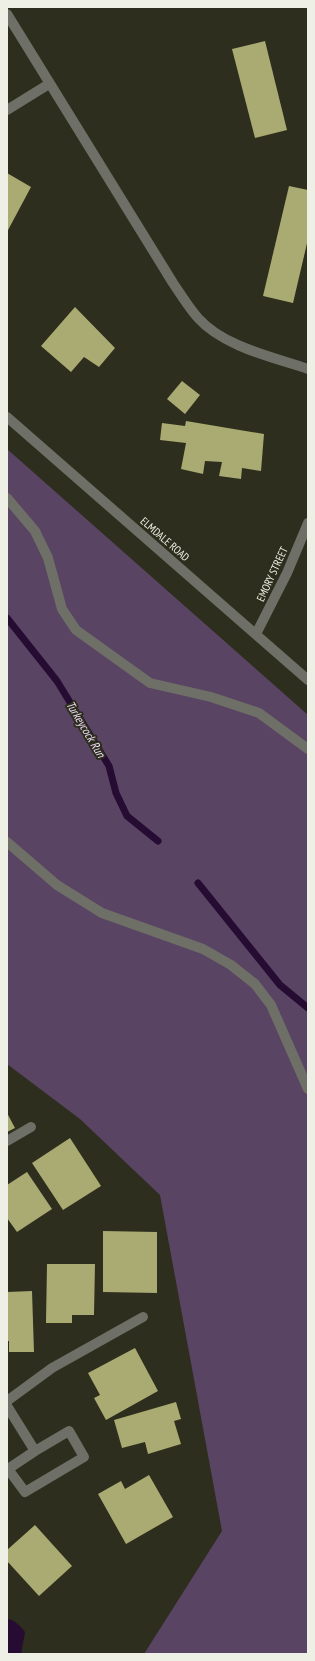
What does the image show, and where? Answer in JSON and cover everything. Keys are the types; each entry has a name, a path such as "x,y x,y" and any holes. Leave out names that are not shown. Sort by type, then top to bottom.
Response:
{"street":[{"path":"7,14 173,283 198,318 215,333 238,345 308,369"},
{"path":"7,110 49,84"},
{"name":"ELMDALE ROAD","path":"7,417 308,680"},
{"path":"7,498 35,531 48,558 62,609 76,630 150,683 211,697 259,713 308,749"},
{"name":"EMORY STREET","path":"256,634 287,573 308,523"},
{"path":"7,842 57,885 102,914 203,949 231,965 255,984 271,1006 308,1090"},
{"path":"7,1141 32,1127"},
{"path":"7,1400 52,1368 143,1317"},
{"path":"7,1406 35,1451"},
{"path":"69,1431 84,1457 25,1492 8,1468 35,1451 69,1431"}],"shaded area":[{"path":"7,449 308,715 308,1654 144,1654 222,1531 160,1195 80,1119 7,1064"},
{"path":"7,1619 15,1622 25,1632 21,1654 7,1654"}],"building":[{"path":"265,41 287,130 255,138 232,49"},
{"path":"7,173 31,187 7,232"},
{"path":"289,186 308,190 308,239 293,303 263,296"},
{"path":"75,307 115,348 99,367 84,357 71,372 41,346"},
{"path":"182,381 200,395 185,414 167,399"},
{"path":"186,421 264,434 261,471 242,468 241,479 219,476 222,462 205,461 203,474 181,469 186,443 160,440 162,423 185,426"},
{"path":"7,1113 15,1128 7,1132"},
{"path":"70,1138 101,1186 63,1210 32,1163"},
{"path":"27,1172 52,1209 17,1232 7,1218 7,1185"},
{"path":"103,1231 157,1232 157,1293 103,1292"},
{"path":"47,1264 95,1264 94,1315 72,1315 72,1323 46,1323"},
{"path":"32,1291 34,1352 9,1352 9,1341 7,1341 7,1292"},
{"path":"135,1348 158,1391 106,1420 94,1398 100,1395 88,1373"},
{"path":"176,1402 181,1419 174,1421 181,1444 148,1454 145,1442 122,1448 114,1420"},
{"path":"149,1475 173,1517 126,1544 98,1494 121,1481 125,1489"},
{"path":"35,1525 72,1566 39,1596 7,1561 7,1550"}],"waterway":[{"name":"Turkeycock Run","path":"7,618 57,681 109,766 116,793 127,816 158,841"},
{"name":"Turkeycock Run","path":"198,883 280,985 308,1008"}]}
